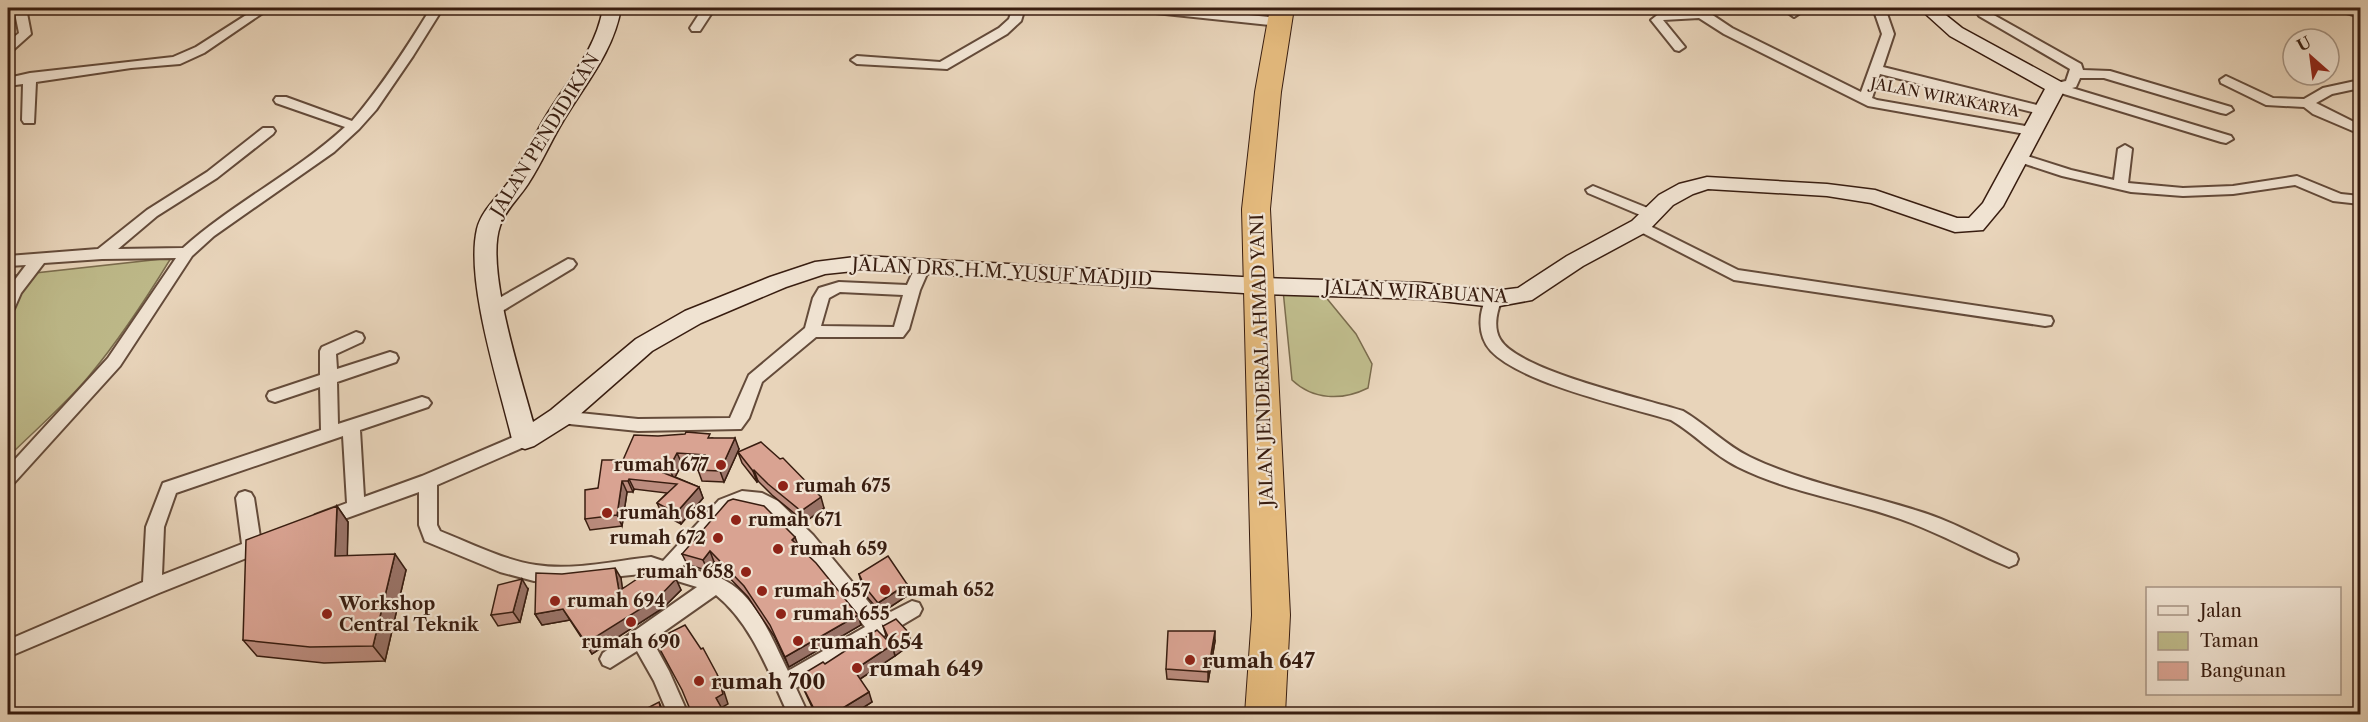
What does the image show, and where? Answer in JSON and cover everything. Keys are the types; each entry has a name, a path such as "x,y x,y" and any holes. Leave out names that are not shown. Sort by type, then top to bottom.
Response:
{"highway":[{"name":"JALAN JENDERAL AHMAD YANI","path":"1265,714 1271,615 1256,208 1268,92 1281,15"}],"street":[{"path":"8,48 19,40 26,30 20,8"},
{"path":"8,82 131,64 176,61 200,50 264,8"},
{"path":"8,478 114,362 187,253 209,234 329,149 354,126 371,107 409,53 437,8"},
{"name":"JALAN PENDIDIKAN","path":"525,440 493,309 485,248 488,227 528,169 556,117 603,41 611,21 612,8"},
{"path":"696,28 709,8"},
{"path":"856,60 942,66 1003,31 1015,21 1019,8"},
{"path":"1146,8 1281,15"},
{"path":"1865,100 1888,34 1879,8"},
{"path":"1927,8 1956,32 2056,87 2226,139"},
{"path":"2344,8 2361,13"},
{"path":"1679,47 1657,20 1660,17 1699,11"},
{"name":"JALAN WIRAKARYA","path":"1699,11 1728,32 1865,100 1896,108 2031,131"},
{"path":"1983,13 2074,65 2077,70 2071,84 2056,87"},
{"path":"8,31 19,40"},
{"path":"2076,74 2096,73 2115,66"},
{"path":"1875,69 2044,111"},
{"path":"2096,73 2226,110"},
{"path":"29,120 30,77"},
{"path":"2226,80 2271,102 2307,103 2328,91 2361,84"},
{"name":"JALAN WIRABUANA","path":"1260,286 1424,291 1494,299 1524,295 1575,261 1645,220 1666,200 1702,184 1827,190 1875,197 1955,225 1975,225 1992,206 2056,87"},
{"path":"280,100 354,126"},
{"path":"2307,103 2318,111 2357,126"},
{"path":"102,254 152,213 212,176 268,131"},
{"path":"2120,186 2125,149"},
{"path":"2018,157 2067,173 2120,186 2184,192 2233,190 2297,180 2338,198 2361,200"},
{"path":"1593,190 1734,276 2045,321"},
{"path":"8,261 102,254 187,253"},
{"path":"8,305 14,291 38,260"},
{"name":"JALAN DRS. H.M. YUSUF MADJID","path":"304,528 428,481 525,440 560,417 644,345 693,317 778,282 831,265 863,263 1260,286"},
{"path":"493,309 568,264"},
{"path":"812,331 897,333 901,329 912,290 922,267"},
{"path":"560,417 638,425 735,424 740,418 755,379 812,331 822,295 833,288 843,287 912,290"},
{"path":"1494,299 1488,324 1490,337 1497,348 1514,362 1575,384 1677,415 1690,423 1712,444 1746,463 1807,485 1916,517 2009,559"},
{"path":"330,433 328,351 356,338"},
{"path":"275,396 390,358"},
{"path":"152,587 155,527 168,488 422,404"},
{"path":"351,427 356,507"},
{"path":"428,481 428,525 432,536 507,566 534,573 553,574 641,565 667,570 716,585 738,602 765,644 798,714"},
{"path":"245,498 252,548"},
{"path":"667,570 725,504 741,498 762,500 772,506 806,540 877,627"},
{"path":"8,649 152,587 283,536"},
{"path":"610,659 716,585"},
{"path":"785,684 877,627 912,609"},
{"path":"640,638 662,677 678,714"}],"green space":[{"path":"171,258 111,348 80,387 8,457 8,276"},
{"path":"1283,290 1324,295 1356,334 1372,364 1368,388 1348,395 1318,395 1300,387 1292,380"}],"building":[{"path":"686,432 710,434 708,438 735,438 720,471 698,470 705,455 677,453 669,468 649,467 699,487 676,513 657,503 677,484 629,479 622,481 617,515 585,519 585,490 598,488 602,460 623,460 634,435 658,436 685,434"},
{"path":"761,442 780,459 783,458 821,497 801,511 753,471 738,452"},
{"path":"733,499 764,506 795,537 792,540 816,563 858,615 785,657 770,625 744,586 710,551 703,560 682,554 728,501"},
{"name":"Workshop Central Teknik","path":"337,506 335,556 395,554 373,646 310,647 243,640 246,540"},
{"name":"rumah 652","path":"888,556 907,584 878,603 865,587 859,574"},
{"path":"655,567 664,570 676,579 658,598 586,643 563,609 535,614 536,573 562,574 615,568 619,591"},
{"path":"522,579 513,612 491,615 498,585"},
{"path":"896,619 909,633 892,645 883,626"},
{"path":"685,625 701,649 703,648 717,674 723,694 716,698 725,714 692,714 655,640"},
{"path":"877,630 892,645 854,670 869,692 833,714 813,714 809,709 813,707 798,677 823,662 825,664"},
{"name":"rumah 647","path":"1168,631 1215,631 1208,672 1166,669"},
{"path":"659,702 662,714 636,714"}],"place":[{"name":"rumah 677","path":"721,465"},
{"name":"rumah 675","path":"783,486"},
{"name":"rumah 681","path":"607,513"},
{"name":"rumah 671","path":"736,520"},
{"name":"rumah 672","path":"718,538"},
{"name":"rumah 659","path":"778,549"},
{"name":"rumah 658","path":"746,572"},
{"name":"rumah 652","path":"885,590"},
{"name":"rumah 657","path":"762,591"},
{"name":"rumah 694","path":"555,601"},
{"name":"Workshop Central Teknik","path":"327,614"},
{"name":"rumah 655","path":"781,614"},
{"name":"rumah 690","path":"631,622"},
{"name":"rumah 654","path":"798,641"},
{"name":"rumah 647","path":"1190,660"},
{"name":"rumah 649","path":"857,668"},
{"name":"rumah 700","path":"699,681"}]}
